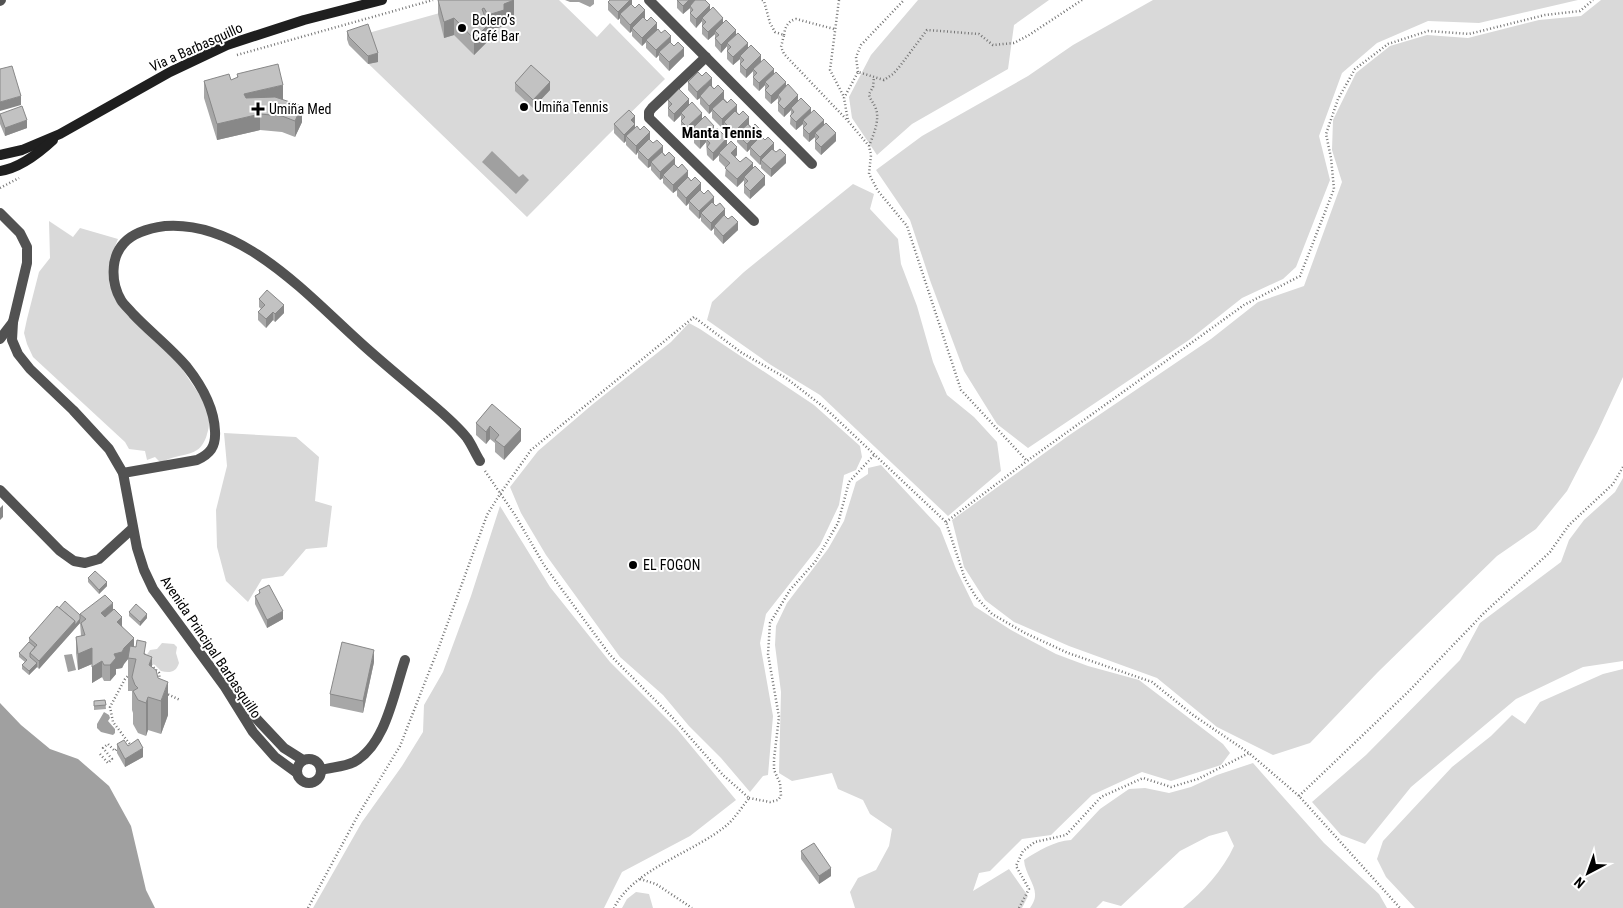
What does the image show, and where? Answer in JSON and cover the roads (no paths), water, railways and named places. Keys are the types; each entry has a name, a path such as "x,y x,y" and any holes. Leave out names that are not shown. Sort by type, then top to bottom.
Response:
{"main road":[{"name":"Via a Barbasquillo","path":"0,155 22,150 60,134 170,72 227,45 304,20 382,0"},
{"name":"Via a Barbasquillo","path":"0,171 9,170 23,163 60,134"}],"street":[{"path":"649,0 812,164"},
{"path":"706,57 652,108 649,112 649,118 754,221"},
{"name":"Avenida Principal Barbasquillo","path":"0,213 20,233 27,247 27,263 12,322 12,340 18,354 30,369 73,410 109,449 123,473 132,528 144,570 154,589 225,686 249,726 270,751 297,774"},
{"path":"123,473 196,460 207,455 213,447 216,438 214,418 206,395 186,366 121,300 115,284 113,268 116,256 123,244 140,232 153,227 175,226 220,235 253,252 287,276 364,346 447,417 467,438 480,461"},
{"path":"0,340 12,322"},
{"path":"0,490 60,551 74,561 85,563 99,560 132,528"},
{"path":"321,770 344,766 356,761 367,752 378,738 387,719 405,660"},
{"path":"225,686 284,748 303,760 315,760 321,770"},
{"path":"270,751 279,743"},
{"path":"303,760 298,766 297,774 301,780 309,783 316,780 321,770"}],"place":[{"name":"Bolero’s Café Bar","path":"462,28"},
{"name":"Umiña Tennis","path":"524,107"},
{"name":"Umiña Med","path":"258,109"},
{"name":"EL FOGON","path":"633,565"}],"district":[{"name":"Manta Tennis","path":"722,133"}]}
